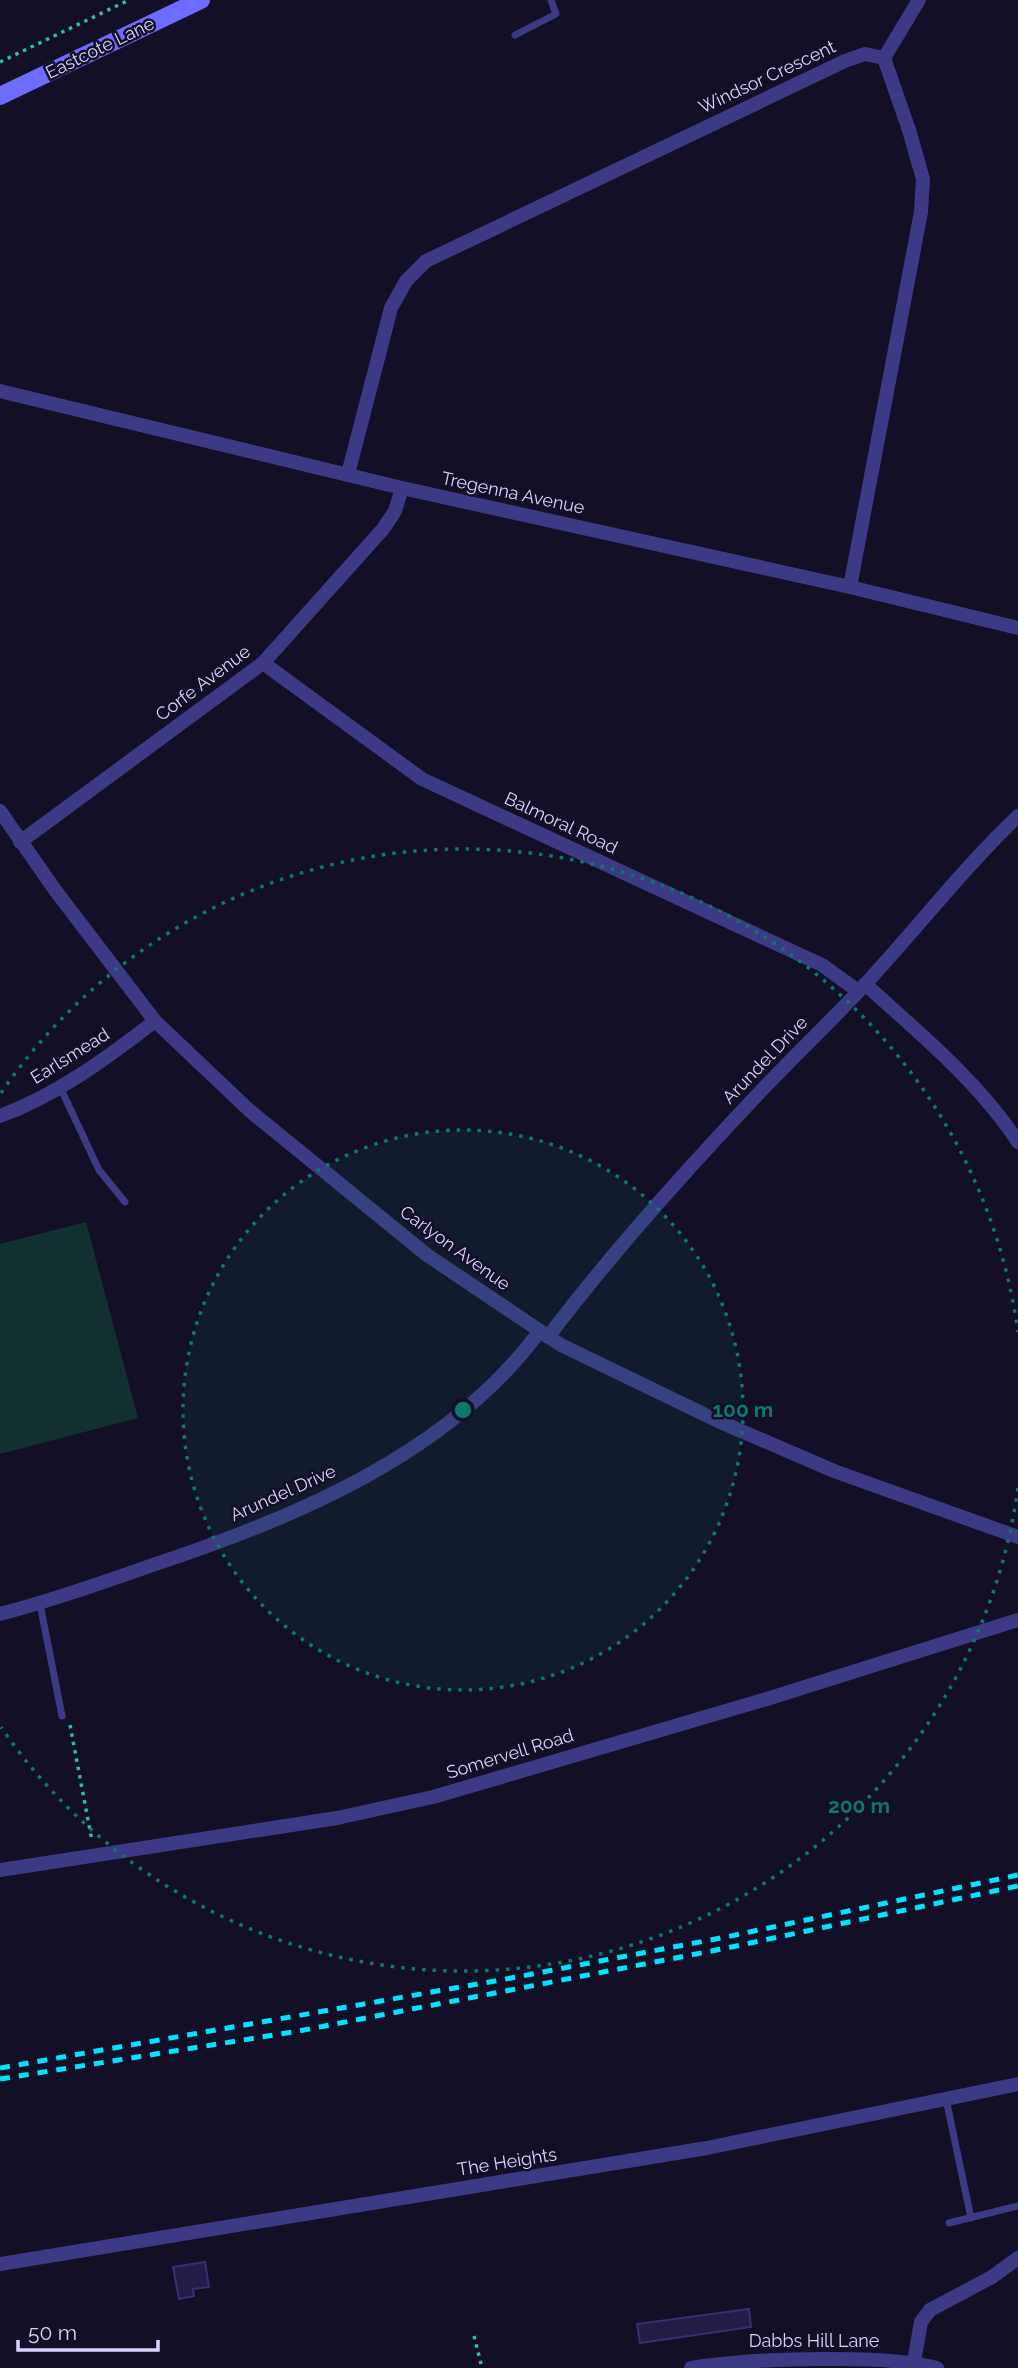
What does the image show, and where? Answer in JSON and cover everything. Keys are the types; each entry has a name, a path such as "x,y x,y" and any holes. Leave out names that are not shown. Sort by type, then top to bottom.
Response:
{"street":[{"path":"850,587 921,212 923,179 884,58 919,0"},
{"name":"Eastcote Lane","path":"0,96 191,2"},
{"name":"Windsor Crescent","path":"348,474 391,308 406,281 426,261 845,61 866,54 884,58"},
{"name":"Tregenna Avenue","path":"0,391 402,488 850,587 1018,628"},
{"name":"Corfe Avenue","path":"20,842 263,663 383,529 395,511 402,488"},
{"name":"Balmoral Road","path":"263,663 422,779 822,965 862,987 956,1070 996,1112 1018,1142"},
{"name":"Carlyon Avenue","path":"0,811 20,842 155,1021 250,1111 416,1246 544,1334 581,1355 718,1421 823,1466 1018,1537"},
{"name":"Arundel Drive","path":"0,1614 40,1604 208,1546 271,1521 355,1481 424,1440 484,1394 544,1334 686,1172 862,987 955,880 1018,816"},
{"name":"Earlsmead","path":"0,1116 22,1108 102,1062 155,1021"},
{"name":"Somervell Road","path":"0,1870 337,1818 433,1797 770,1698 1018,1620"},
{"name":"The Heights","path":"0,2264 707,2148 1018,2084"},
{"path":"914,2362 921,2322 930,2311 992,2277 1018,2258"},
{"name":"Dabbs Hill Lane","path":"691,2368 754,2360 855,2359 914,2362 937,2368"}],"lane":[{"path":"515,35 556,14 551,0"},
{"path":"60,1087 99,1170 125,1202"},
{"path":"40,1604 62,1716"},
{"path":"946,2099 971,2218"},
{"path":"949,2223 1018,2206"}],"path":[{"path":"0,62 130,0"},
{"path":"62,1716 70,1724 94,1855"},
{"path":"474,2336 482,2368"}],"green space":[{"path":"86,1222 138,1418 0,1454 0,1244"}],"building":[{"path":"205,2262 209,2287 193,2289 194,2296 179,2299 173,2267"},
{"path":"749,2309 751,2327 640,2343 637,2324"}],"railway":[{"path":"0,2068 506,1979 726,1937 1018,1875"},
{"path":"0,2079 299,2031 727,1948 1018,1886"}]}
